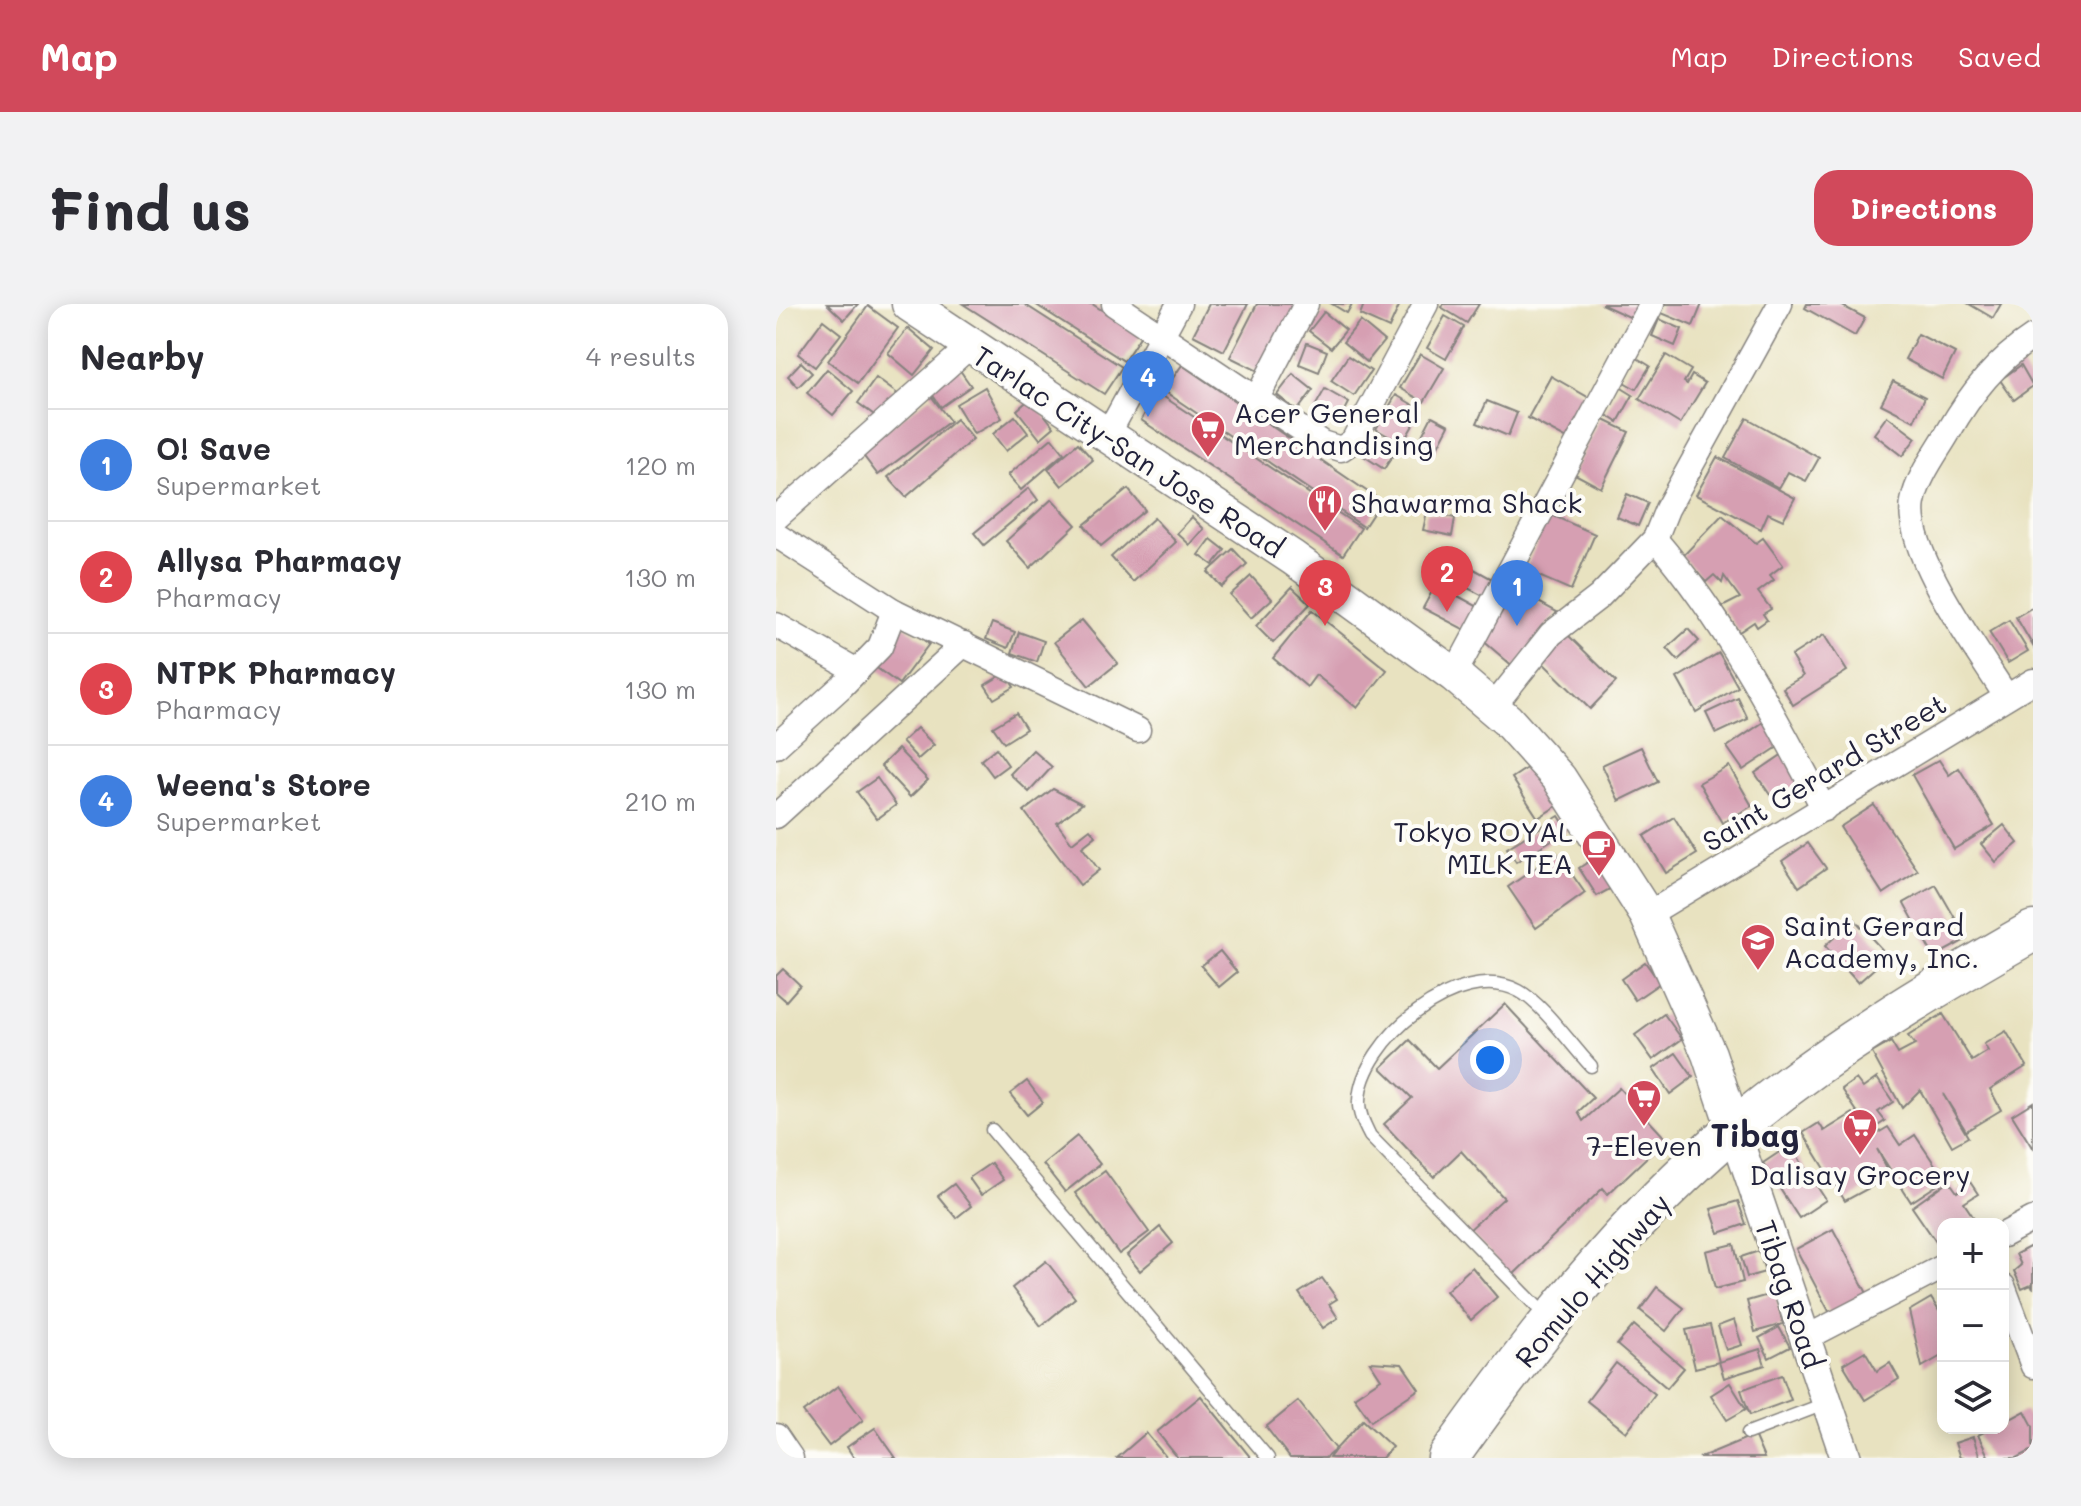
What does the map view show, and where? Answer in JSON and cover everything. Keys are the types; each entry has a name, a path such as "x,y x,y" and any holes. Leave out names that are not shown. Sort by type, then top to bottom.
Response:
{"highway":[{"name":"Romulo Highway","path":"1448,1458 1551,1320 1634,1226 1734,1129 1869,1030 1960,972 2033,931"}],"main road":[{"name":"Tarlac City-San Jose Road","path":"909,304 969,347 1293,558 1493,707 1559,778 1647,915 1709,1054 1734,1129"}],"street":[{"path":"1114,304 1322,443 1345,448 1353,441 1426,304"},
{"path":"1107,436 1179,304"},
{"path":"1257,398 1306,304"},
{"path":"1454,675 1652,304"},
{"path":"1493,707 1551,634 1599,597 1655,539 1667,509 1780,304"},
{"path":"2006,696 1932,574 1915,541 1911,517 1913,498 1957,417 1992,370 2033,337"},
{"path":"776,518 969,347"},
{"path":"776,535 894,611 1138,730"},
{"path":"1655,539 1741,655 1824,809"},
{"path":"776,746 880,647 894,611"},
{"path":"776,625 857,671"},
{"path":"776,816 964,644"},
{"name":"Saint Gerard Street","path":"1647,915 2033,681"},
{"name":"Tibag Road","path":"1734,1129 1846,1458"},
{"path":"2009,1232 2033,1219"},
{"path":"1804,1339 1937,1270"},
{"path":"2004,1290 2033,1366"},
{"path":"776,1436 791,1458"}],"lane":[{"path":"1551,1320 1370,1136 1359,1103 1370,1062 1395,1033 1436,998 1479,985 1496,984 1521,992 1591,1066"},
{"path":"992,1130 1268,1458"},
{"path":"1748,1433 1827,1403"}],"building":[{"path":"827,304 858,304 844,320"},
{"path":"963,304 1024,304 1122,367 1104,394"},
{"path":"1035,304 1092,304 1141,335 1124,361"},
{"path":"1209,304 1248,304 1224,351 1193,335"},
{"path":"1257,304 1301,304 1266,375 1230,357"},
{"path":"1332,304 1352,304 1347,313"},
{"path":"1364,304 1400,304 1389,328 1360,315"},
{"path":"1443,304 1479,304 1467,323 1441,307"},
{"path":"1601,304 1646,304 1638,321"},
{"path":"1662,304 1702,304 1693,326 1659,312"},
{"path":"1807,304 1839,304 1865,318 1855,336 1805,308"},
{"path":"1969,304 2001,304 1993,318"},
{"path":"868,306 898,328 858,383 828,361"},
{"path":"1324,312 1346,330 1331,348 1309,331"},
{"path":"1445,316 1464,327 1446,359 1427,348"},
{"path":"1659,319 1682,329 1675,346 1652,336"},
{"path":"823,320 841,334 815,367 798,354"},
{"path":"1360,321 1384,341 1367,362 1343,342"},
{"path":"908,328 934,350 914,375 888,353"},
{"path":"1918,334 1955,353 1942,379 1905,359"},
{"path":"1307,343 1327,351 1319,372 1299,364"},
{"path":"1420,354 1444,368 1424,402 1400,388"},
{"path":"1666,355 1691,370 1684,382 1687,384 1692,375 1705,383 1680,424 1639,399"},
{"path":"1348,356 1371,371 1354,396 1331,381"},
{"path":"1637,358 1650,366 1636,389 1622,381"},
{"path":"801,362 812,373 798,387 788,376"},
{"path":"1182,365 1381,501 1364,527 1164,391"},
{"path":"2021,365 2033,386 2014,400 2000,380"},
{"path":"957,366 971,386 941,407 927,387"},
{"path":"827,369 853,391 833,415 807,393"},
{"path":"1293,374 1313,390 1297,411 1277,395"},
{"path":"1551,376 1591,399 1569,440 1528,418"},
{"path":"876,378 899,395 881,420 858,403"},
{"path":"1893,381 1925,397 1914,421 1881,404"},
{"path":"985,387 1002,418 974,434 956,404"},
{"path":"1620,387 1633,395 1618,422 1605,414"},
{"path":"1325,389 1349,403 1338,424 1313,410"},
{"path":"1158,393 1361,528 1343,555 1141,420"},
{"path":"1396,395 1422,410 1402,444 1376,429"},
{"path":"931,396 950,421 878,475 859,450"},
{"path":"1031,398 1054,427 1040,439 1017,410"},
{"path":"1487,401 1517,413 1508,436 1477,423"},
{"path":"1015,416 1028,433 1006,451 993,434"},
{"path":"1432,416 1449,425 1434,454 1417,445"},
{"path":"1887,416 1916,438 1902,456 1874,434"},
{"path":"1600,418 1629,432 1601,488 1573,473"},
{"path":"1747,418 1819,458 1806,481 1788,472 1779,488 1725,458"},
{"path":"956,419 973,439 906,497 888,477"},
{"path":"1372,433 1397,449 1384,469 1359,453"},
{"path":"1052,438 1064,453 1021,490 1008,475"},
{"path":"1078,443 1093,460 1062,486 1048,469"},
{"path":"1717,457 1795,498 1783,520 1768,513 1761,529 1696,495"},
{"path":"1029,488 1038,500 984,545 974,533"},
{"path":"1128,489 1145,510 1101,546 1084,525"},
{"path":"1627,494 1648,503 1638,526 1617,517"},
{"path":"1052,499 1076,525 1030,568 1006,541"},
{"path":"1427,512 1455,518 1452,536 1423,530"},
{"path":"1549,514 1595,534 1571,590 1525,570"},
{"path":"1722,515 1756,543 1763,538 1783,565 1770,575 1774,580 1758,592 1771,609 1763,614 1767,620 1757,627 1754,622 1739,632 1722,607 1740,598 1724,576 1722,583 1714,575 1706,582 1682,557"},
{"path":"1192,517 1204,529 1190,545 1177,533"},
{"path":"1154,518 1176,542 1133,582 1111,557"},
{"path":"1211,539 1225,550 1213,565 1199,555"},
{"path":"1233,549 1247,564 1222,587 1208,572"},
{"path":"1465,564 1494,580 1485,597 1456,582"},
{"path":"1251,576 1272,599 1251,618 1230,595"},
{"path":"1436,584 1480,608 1467,631 1423,608"},
{"path":"1509,586 1557,612 1515,668 1481,639"},
{"path":"1292,587 1310,604 1273,643 1256,626"},
{"path":"2033,607 2033,646 2016,617"},
{"path":"1312,610 1387,670 1357,708 1316,675 1307,687 1273,658"},
{"path":"1082,620 1118,663 1089,686 1054,642"},
{"path":"2009,620 2028,651 2008,663 1989,632"},
{"path":"992,623 1015,632 1008,648 986,639"},
{"path":"903,625 929,644 899,684 874,666"},
{"path":"1688,629 1699,641 1678,660 1667,648"},
{"path":"1019,632 1044,641 1037,662 1012,653"},
{"path":"1567,634 1616,682 1590,709 1541,661"},
{"path":"1824,635 1847,671 1793,705 1783,688 1803,676 1791,656"},
{"path":"1719,653 1738,687 1696,712 1677,678"},
{"path":"1005,673 1014,687 994,699 985,685"},
{"path":"1738,698 1748,719 1716,734 1706,713"},
{"path":"1016,713 1026,729 1004,743 993,727"},
{"path":"1768,719 1784,743 1743,770 1727,747"},
{"path":"917,728 934,745 918,759 902,742"},
{"path":"1641,747 1658,782 1619,801 1602,765"},
{"path":"996,748 1008,765 993,776 981,760"},
{"path":"898,749 928,780 910,797 881,766"},
{"path":"1033,750 1052,767 1029,792 1010,774"},
{"path":"1783,754 1803,783 1775,802 1755,773"},
{"path":"1539,760 1566,800 1538,818 1512,778"},
{"path":"1939,760 1949,775 1959,768 1994,825 1954,849 1912,775"},
{"path":"1729,766 1752,806 1722,823 1699,783"},
{"path":"877,778 896,805 877,819 857,792"},
{"path":"1053,789 1082,804 1057,823 1072,843 1090,829 1096,836 1082,847 1099,870 1080,885 1024,811"},
{"path":"1874,805 1918,871 1883,894 1840,827"},
{"path":"1559,816 1568,830 1516,862 1507,848"},
{"path":"1674,817 1697,854 1666,873 1644,836"},
{"path":"2004,825 2018,843 1996,862 1981,844"},
{"path":"1808,843 1826,868 1799,887 1782,861"},
{"path":"1557,853 1585,893 1536,928 1508,887"},
{"name":"Tokyo ROYAL MILK TEA","path":"1599,855 1617,885 1597,896 1579,868"},
{"path":"1936,885 1967,939 1934,957 1904,903"},
{"path":"1854,919 1888,956 1858,983 1825,946"},
{"path":"1220,951 1237,972 1219,987 1201,966"},
{"path":"1645,962 1660,983 1635,1000 1621,979"},
{"path":"783,969 800,985 786,1001 776,992 776,976"},
{"path":"1505,1004 1593,1098 1578,1112 1583,1121 1619,1088 1666,1139 1608,1194 1603,1188 1512,1276 1468,1231 1504,1198 1461,1151 1434,1177 1384,1124 1412,1098 1381,1068 1410,1040 1437,1068"},
{"path":"1664,1014 1682,1039 1653,1060 1635,1035"},
{"path":"1943,1014 1972,1061 1988,1051 1984,1044 2006,1031 2027,1066 1990,1089 2001,1110 1966,1131 1943,1094 1968,1137 1952,1146 1920,1090 1902,1108 1872,1053 1891,1042 1898,1054 1915,1045 1908,1036"},
{"path":"1676,1053 1693,1077 1670,1094 1653,1069"},
{"path":"1877,1078 1893,1102 1878,1112 1885,1121 1870,1131 1842,1089 1856,1079 1863,1088"},
{"path":"1027,1081 1043,1102 1027,1115 1010,1094"},
{"path":"2033,1102 2033,1149 2012,1115"},
{"path":"1853,1113 1870,1138 1888,1127 1900,1145 1915,1135 1945,1180 1911,1202 1877,1149 1891,1176 1845,1201 1803,1133 1819,1123 1824,1131"},
{"path":"1077,1136 1100,1164 1065,1192 1043,1164"},
{"path":"1790,1145 1826,1200 1799,1218 1763,1163"},
{"path":"991,1163 1003,1180 981,1195 969,1178"},
{"path":"1105,1171 1149,1232 1119,1254 1075,1193"},
{"path":"1949,1181 1957,1192 1970,1182 1978,1194 1964,1203 1974,1218 1937,1218 1937,1243 1912,1207"},
{"path":"954,1184 971,1206 956,1218 938,1196"},
{"path":"1738,1201 1746,1224 1719,1233 1711,1209"},
{"path":"1160,1227 1173,1243 1140,1271 1127,1255"},
{"path":"1833,1229 1870,1299 1833,1319 1796,1249"},
{"path":"1734,1244 1743,1282 1715,1289 1706,1251"},
{"path":"2033,1245 2033,1289 2031,1285 2022,1289 2014,1271 2021,1265 2016,1254"},
{"path":"1759,1251 1765,1272 1747,1277 1741,1257"},
{"path":"1046,1261 1075,1298 1041,1326 1012,1288"},
{"path":"1472,1267 1497,1297 1471,1320 1446,1291"},
{"path":"1322,1278 1337,1299 1329,1304 1338,1318 1323,1328 1299,1293"},
{"path":"1657,1287 1684,1308 1666,1331 1640,1310"},
{"path":"1775,1293 1783,1324 1755,1332 1747,1301"},
{"path":"1931,1298 1937,1308 1937,1358 1922,1367 1909,1311"},
{"path":"1734,1320 1742,1345 1726,1350 1718,1326"},
{"path":"1634,1325 1684,1368 1667,1388 1617,1345"},
{"path":"1710,1325 1719,1362 1695,1368 1686,1330"},
{"path":"1779,1327 1790,1347 1769,1358 1759,1338"},
{"path":"1760,1349 1765,1365 1724,1378 1719,1362"},
{"path":"1865,1351 1877,1371 1890,1363 1899,1379 1865,1400 1843,1364"},
{"path":"1370,1362 1402,1364 1419,1389 1371,1421 1354,1397 1381,1379"},
{"path":"1616,1363 1655,1394 1626,1432 1587,1401"},
{"path":"1782,1375 1791,1400 1750,1415 1741,1390"},
{"path":"1730,1383 1746,1409 1727,1420 1711,1395"},
{"path":"838,1386 863,1420 829,1446 803,1412"},
{"path":"1201,1396 1251,1458 1178,1458 1157,1432"},
{"path":"1298,1401 1336,1449 1325,1458 1290,1458 1266,1427"},
{"path":"2025,1411 2033,1426 2033,1450 2017,1458 1989,1458 1978,1435 2009,1434 2009,1420"},
{"path":"1363,1420 1392,1447 1382,1458 1329,1458"},
{"path":"875,1428 896,1458 854,1458 847,1447"},
{"path":"1146,1433 1167,1458 1117,1458"},
{"path":"1754,1435 1764,1458 1699,1458"},
{"path":"1973,1437 1980,1458 1960,1458 1955,1443"}],"place":[{"name":"Weena's Store","path":"1148,417"},
{"name":"Acer General Merchandising","path":"1208,459"},
{"name":"Shawarma Shack","path":"1325,533"},
{"name":"Allysa Pharmacy","path":"1447,612"},
{"name":"NTPK Pharmacy","path":"1325,626"},
{"name":"O! Save","path":"1517,626"},
{"name":"Tokyo ROYAL MILK TEA","path":"1599,878"},
{"name":"Saint Gerard Academy, Inc.","path":"1758,972"},
{"name":"7-Eleven","path":"1644,1128"},
{"name":"Dalisay Grocery","path":"1860,1157"}],"district":[{"name":"Tibag","path":"1755,1134"}]}
